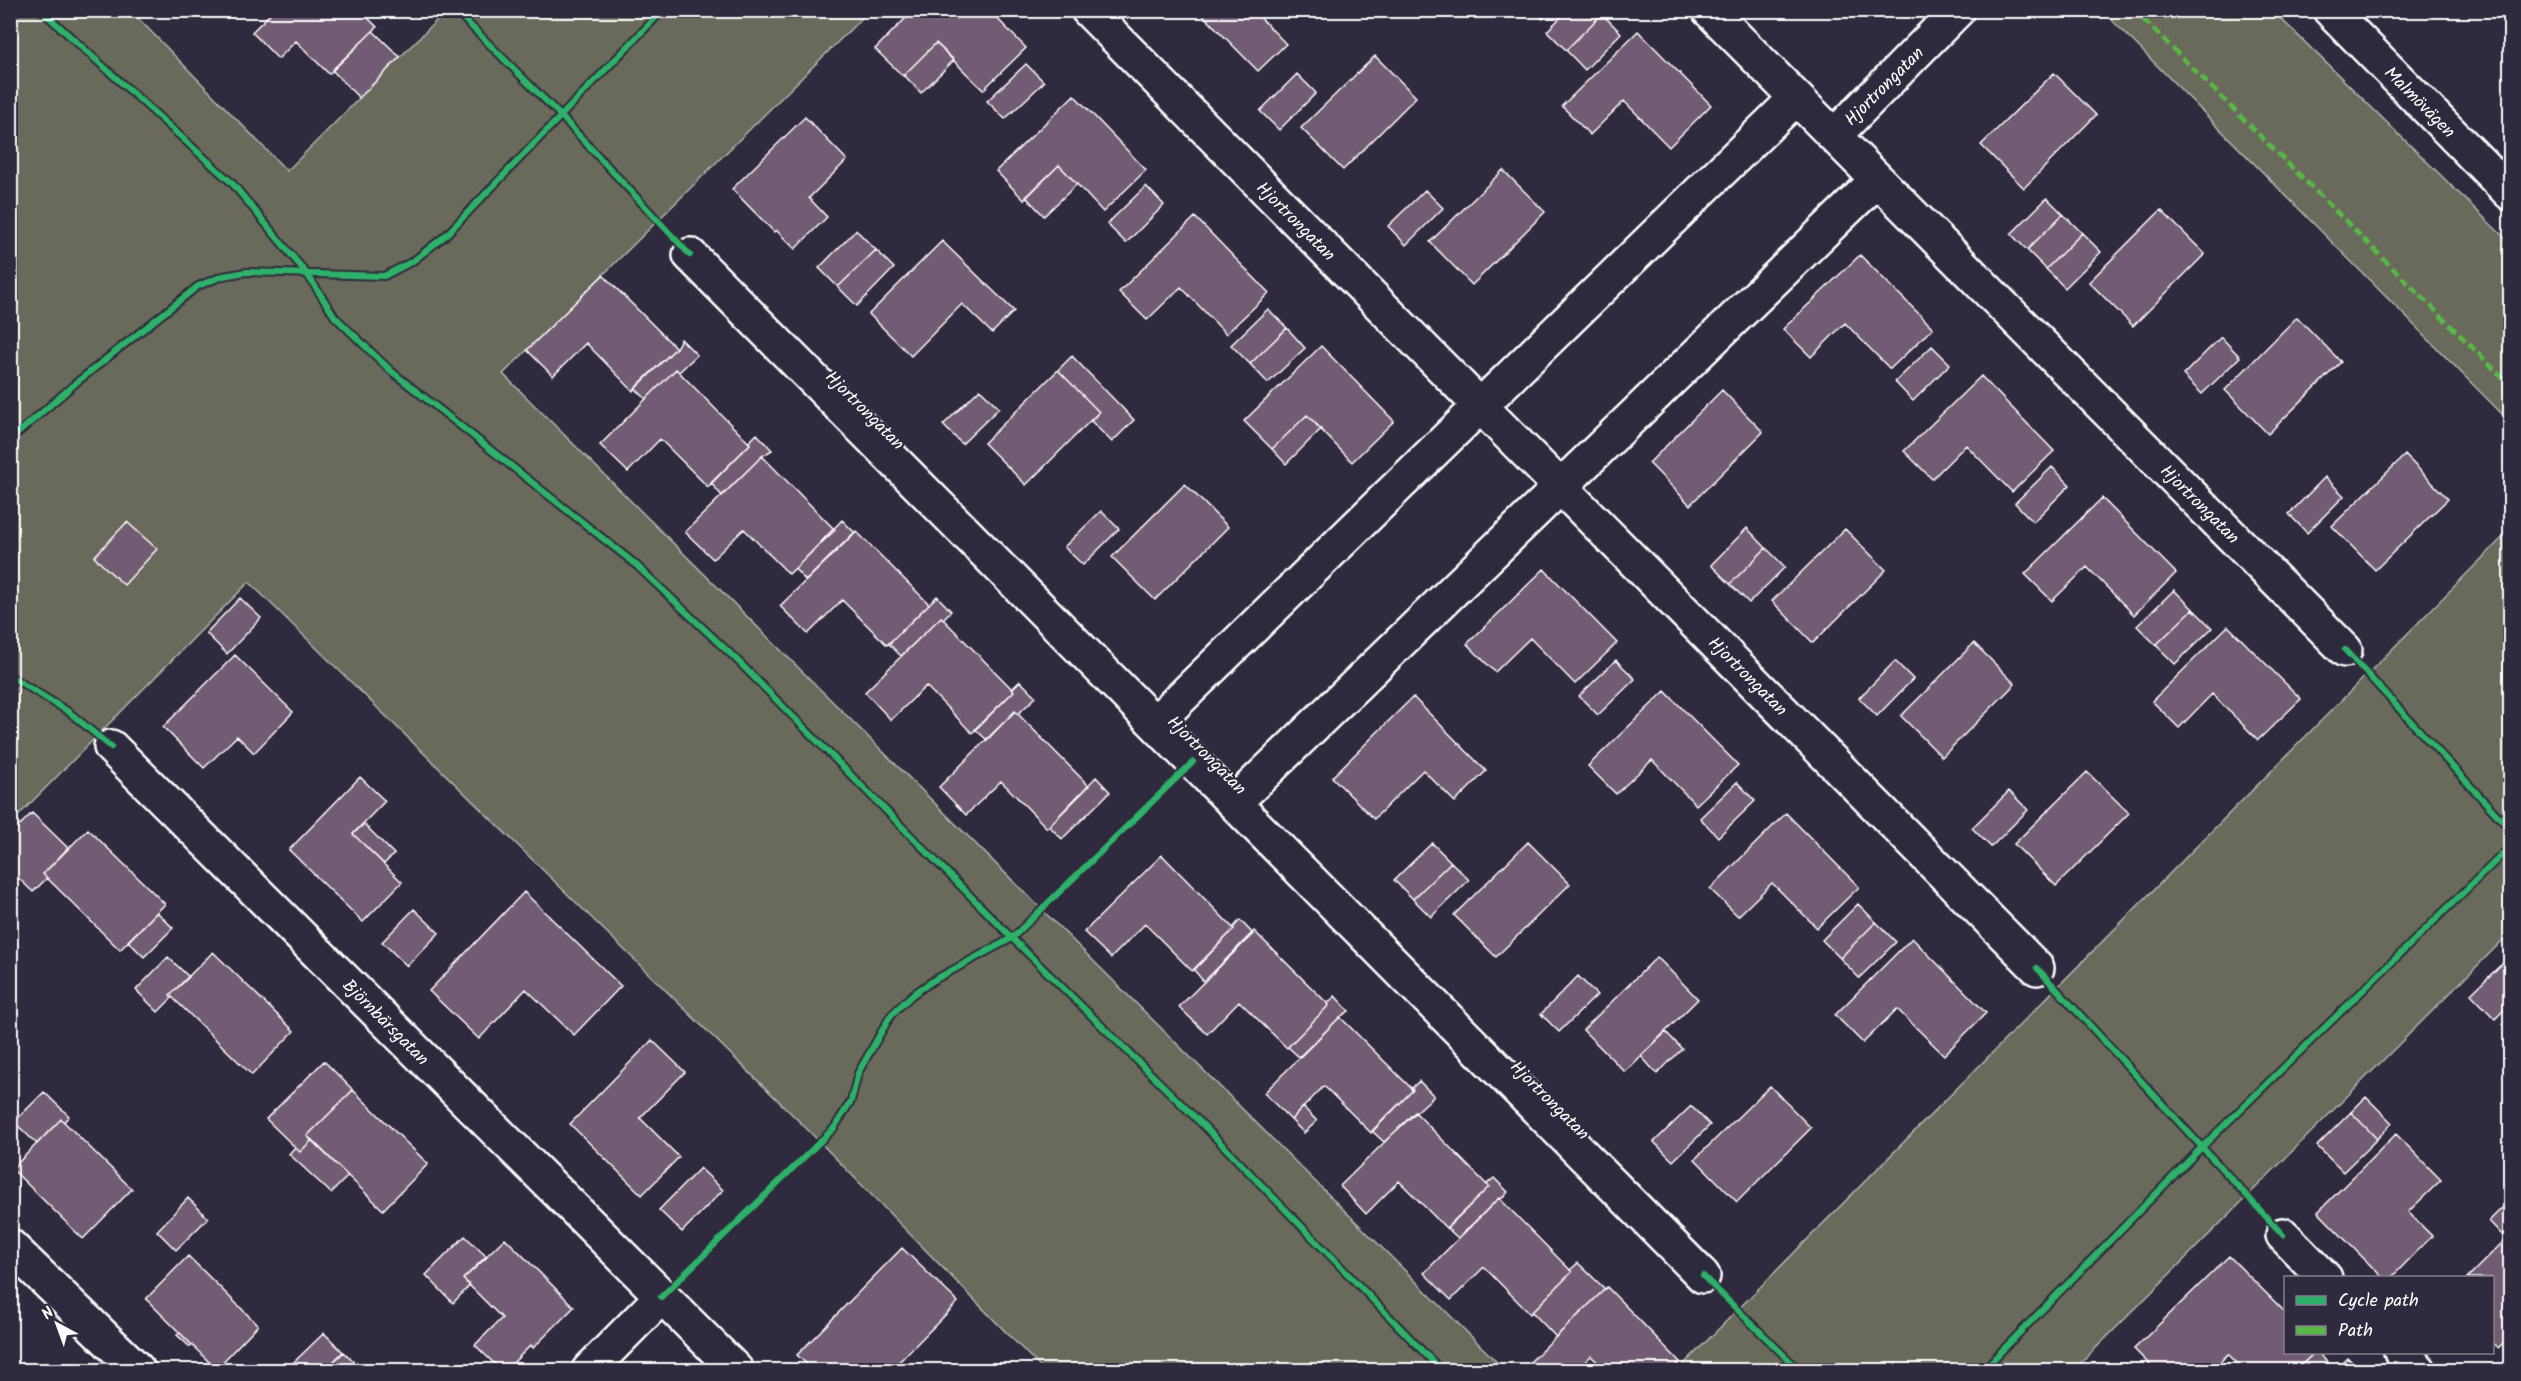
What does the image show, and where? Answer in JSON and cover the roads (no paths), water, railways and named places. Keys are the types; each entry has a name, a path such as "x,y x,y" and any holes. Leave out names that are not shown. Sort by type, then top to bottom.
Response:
{"street":[{"name":"Hjortrongatan","path":"1088,10 2037,968"},
{"name":"Hjortrongatan","path":"1709,10 2345,650"},
{"name":"Hjortrongatan","path":"1834,136 1958,10"},
{"name":"Malmövägen","path":"2330,10 2511,193"},
{"name":"Hjortrongatan","path":"1155,723 1796,98"},
{"name":"Hjortrongatan","path":"1234,803 1877,180"},
{"name":"Hjortrongatan","path":"690,255 1703,1276"},
{"name":"Björnbärsgatan","path":"111,747 736,1371"},
{"path":"2283,1235 2323,1276"},
{"path":"10,1246 138,1371"},
{"path":"589,1371 661,1297"},
{"path":"2402,1354 2419,1371"}]}
